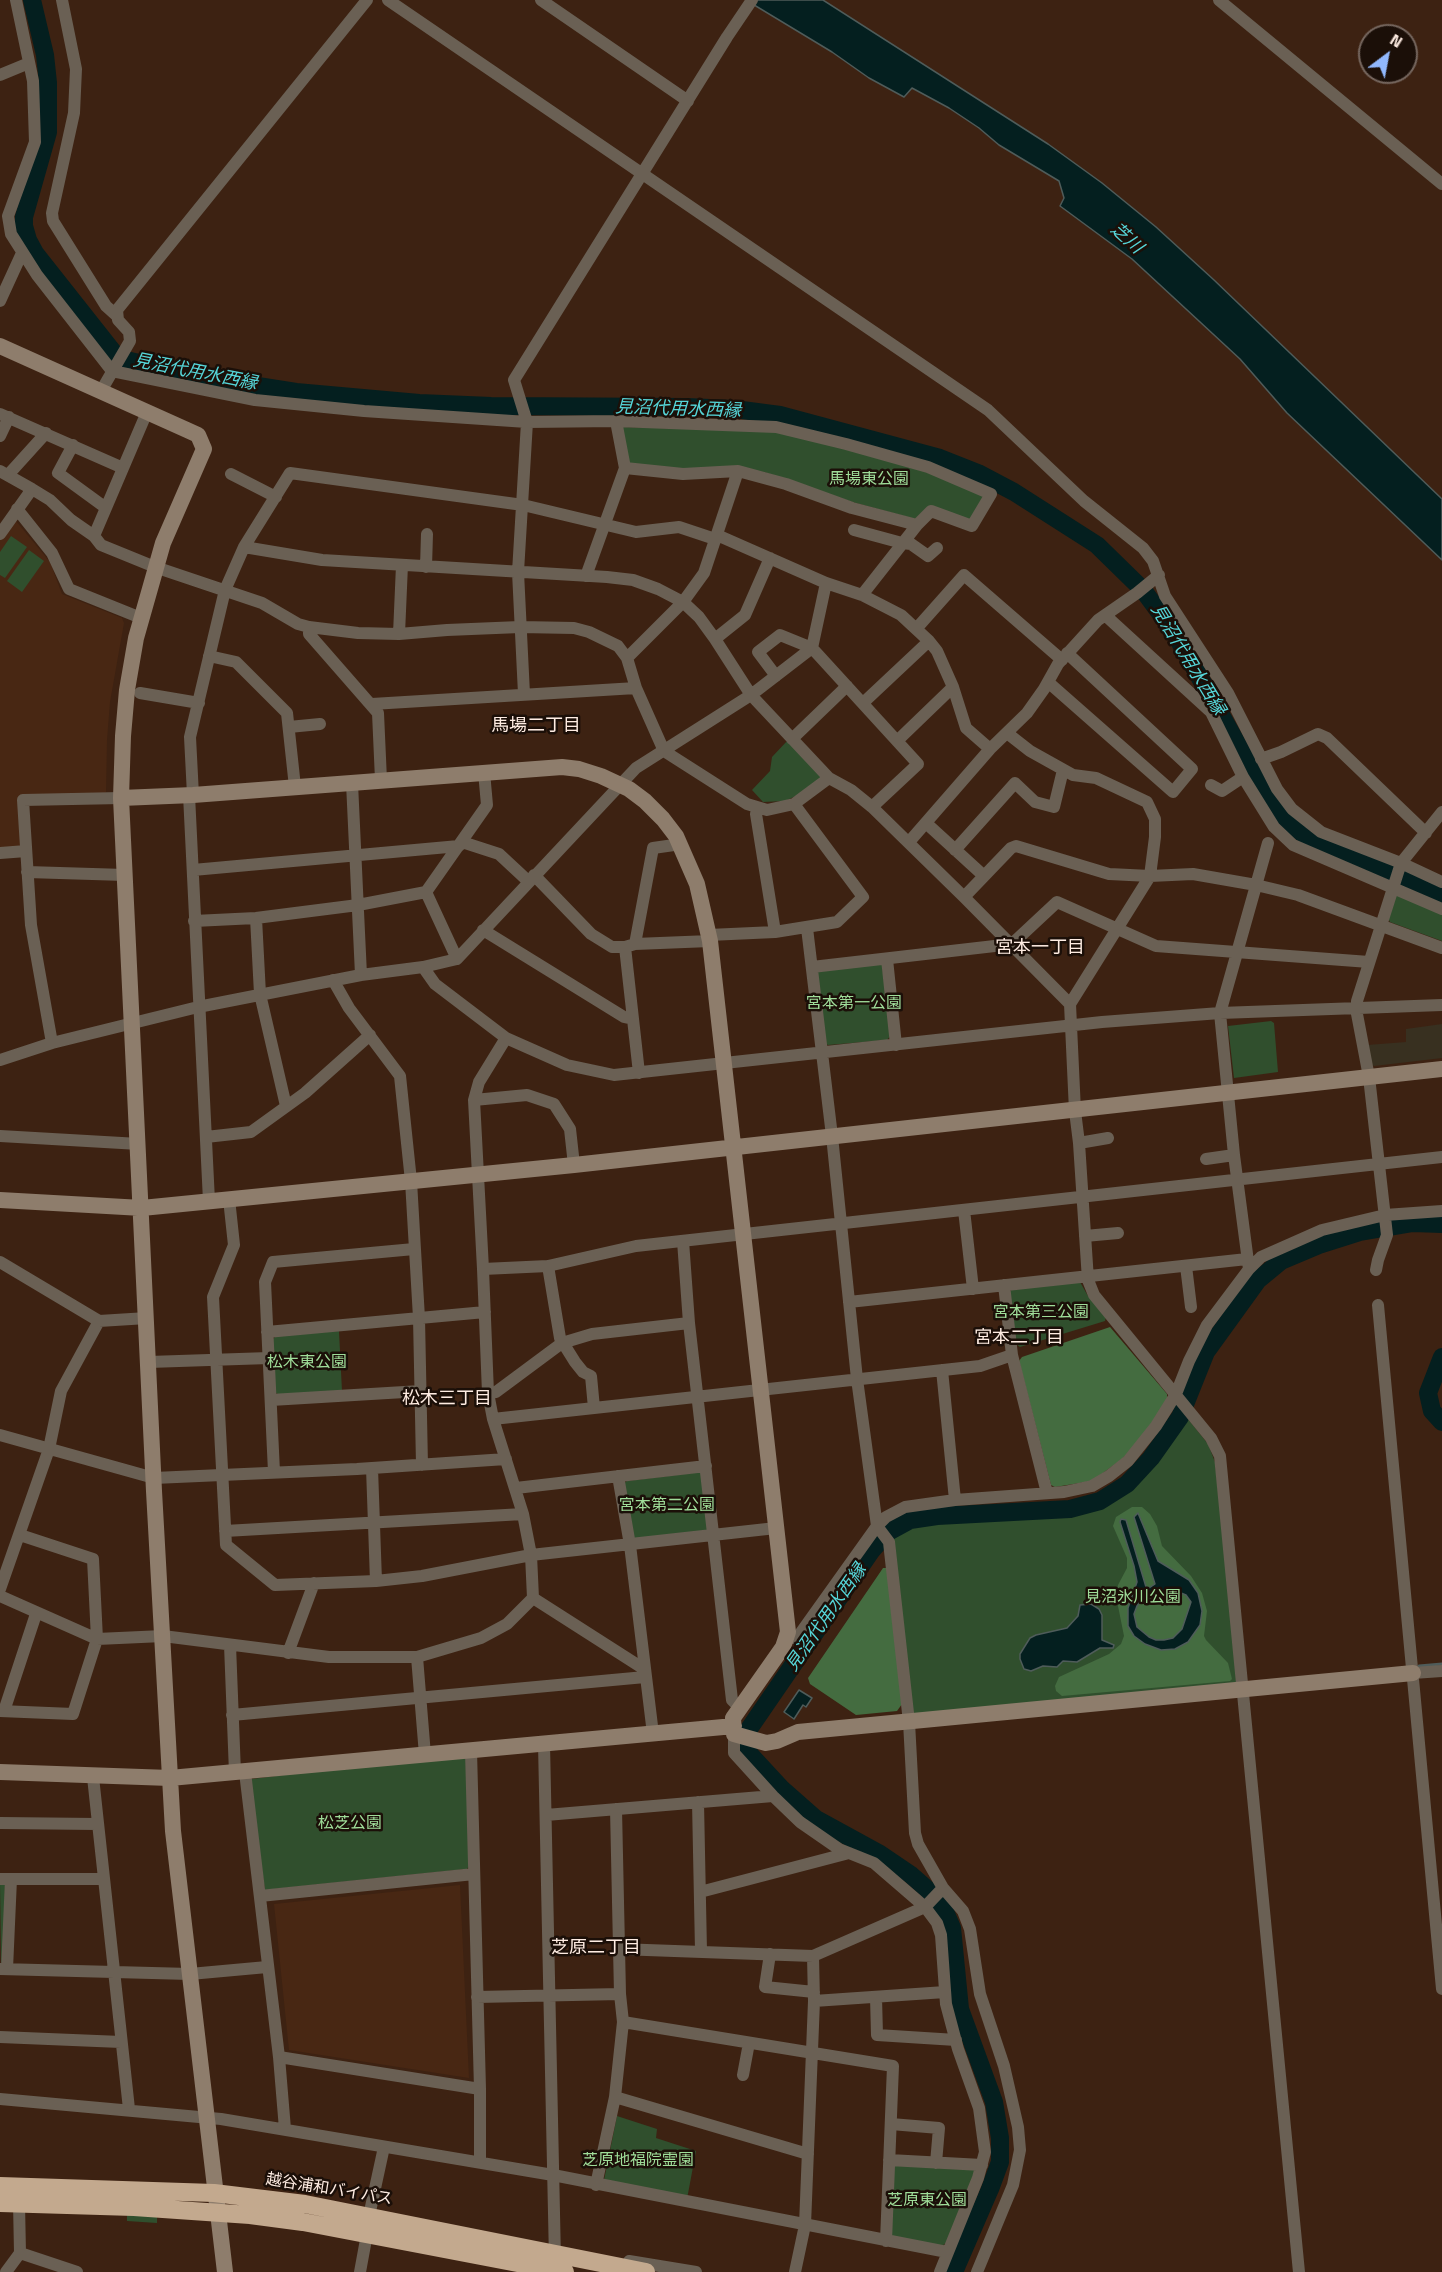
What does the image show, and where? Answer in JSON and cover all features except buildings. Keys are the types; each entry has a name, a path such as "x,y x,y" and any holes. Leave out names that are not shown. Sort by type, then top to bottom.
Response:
{"highway":[{"name":"越谷浦和バイパス","path":"0,2186 216,2202 303,2222 558,2267 610,2264 646,2272"},
{"name":"越谷浦和バイパス","path":"0,2203 305,2204 369,2216 558,2267"}],"street":[{"path":"16,0 34,96 34,142 8,216 11,234 22,253 114,366 255,400 364,411 527,422 616,421 776,427 928,467 991,494 972,526 930,511 862,595"},
{"path":"62,0 76,69 74,113 52,213 53,221 106,306 116,315 131,336 101,391"},
{"path":"116,315 121,305 367,0"},
{"path":"388,0 988,410 1084,501 1143,548 1153,561 1165,596 1228,693 1277,789 1292,808 1321,832 1442,882"},
{"path":"541,0 688,101"},
{"path":"524,694 518,572 527,422 514,380 752,0"},
{"path":"1219,0 1442,184"},
{"path":"0,75 29,63"},
{"path":"0,301 5,277 22,253"},
{"path":"0,346 198,435 204,449 175,513 155,567 141,618 127,690 121,798 173,1831 225,2272"},
{"path":"94,536 147,412"},
{"path":"0,436 4,415 123,468"},
{"path":"586,576 625,468 616,421"},
{"path":"46,433 4,473 50,500 71,520 94,536 101,545 155,567 262,603 298,624 309,627 358,633 399,634 520,627 574,628 589,632 618,646 627,658 636,688 664,751 747,804 767,810 794,804 829,778"},
{"path":"73,445 58,474 106,508"},
{"path":"625,468 683,474 738,471 786,484 852,508 917,525"},
{"path":"627,658 683,602 704,573 738,471"},
{"path":"209,1201 194,921 190,737 225,590 244,548 290,473 523,506 636,532 679,527 716,537 770,558 826,583 862,595 902,615 937,651 953,687 966,728 990,749"},
{"path":"231,474 276,497"},
{"path":"0,534 32,489"},
{"path":"17,509 52,553 69,589 141,618"},
{"path":"854,530 911,544 928,556 937,548"},
{"path":"426,567 427,534"},
{"path":"244,548 322,560 633,580 658,589 683,602 699,617 751,695 829,778 851,790 872,807 1070,1004"},
{"path":"715,639 745,615 770,558"},
{"path":"399,634 402,565"},
{"path":"916,629 964,575 1064,657 1192,769 1173,792 1048,682"},
{"path":"909,842 990,749 1027,713 1064,657 1098,620 1159,575"},
{"path":"0,1060 52,1044 198,1007 333,980 423,967 457,959 636,768 751,695 812,648 826,583"},
{"path":"1105,615 1211,712 1271,835 1442,909"},
{"path":"309,627 309,634 378,712 381,780"},
{"path":"776,676 758,652 780,635 812,648 918,764 872,807"},
{"path":"862,703 929,641"},
{"path":"209,656 236,662 287,713 295,787"},
{"path":"792,738 847,686"},
{"path":"897,741 953,687"},
{"path":"372,704 636,688"},
{"path":"140,693 199,703"},
{"path":"289,727 320,724"},
{"path":"1007,734 1030,751 1073,775 1096,778 1147,802 1155,819 1150,876 1070,1004 1087,1276 1090,1289 1218,1448 1222,1466 1275,2019 1284,2140 1299,2272"},
{"path":"1261,759 1281,753 1318,734 1327,738 1425,833"},
{"path":"52,1044 31,925 22,800 191,795 562,767 579,769 620,785 645,801 663,819 680,842 697,884 710,938 787,1638 733,1718 734,1753 800,1822 839,1849 874,1863 925,1907 937,1923 942,1935 945,1992 956,2040 979,2108 985,2152 978,2178 940,2272"},
{"path":"955,850 1015,783 1035,802 1054,807 1063,770"},
{"path":"194,921 256,918 358,905 426,892 487,805 484,772"},
{"path":"1211,785 1222,791 1243,777"},
{"path":"352,783 361,975"},
{"path":"193,870 461,844 499,854 531,878 591,934 612,947 775,932 837,922 862,897 794,804"},
{"path":"757,807 756,814 775,932"},
{"path":"1376,1270 1387,1235 1368,1077 1356,1007 1400,866 1442,812"},
{"path":"926,823 984,876"},
{"path":"787,1638 797,1638 877,1526 886,1517 905,1507 955,1500 1047,1493 1092,1486 1128,1461 1178,1396 1189,1361 1207,1325 1248,1264 1234,1155 1220,1013 1271,835"},
{"path":"639,1073 633,1019 630,945 653,848 680,842"},
{"path":"964,897 1011,848 1016,846 1109,874 1150,876 1193,874 1256,885 1298,896 1442,948"},
{"path":"0,853 26,851"},
{"path":"27,872 125,875"},
{"path":"426,892 457,959"},
{"path":"812,967 1012,944 1057,902 1156,946 1370,962"},
{"path":"256,918 260,994 286,1106"},
{"path":"807,928 832,1136 857,1379 877,1526 889,1542 909,1722 915,1833 918,1844 941,1890 963,1911 970,1929 980,1994 1004,2066 1018,2127 1020,2150 1014,2185 977,2272"},
{"path":"483,930 624,1017 633,1019"},
{"path":"886,959 896,1045"},
{"path":"423,967 435,984 506,1038 567,1065 614,1075 1071,1025 1220,1013 1442,1005"},
{"path":"333,980 349,1008 400,1076 411,1181 419,1318 422,1465"},
{"path":"206,1137 251,1132 305,1094 370,1035"},
{"path":"0,1596 36,1614 97,1639 163,1636 329,1657 417,1657 481,1638 507,1624 533,1598 531,1555 523,1514 493,1419 488,1393 477,1174 474,1100 479,1082 506,1038"},
{"path":"0,1200 142,1208 574,1165 1442,1069"},
{"path":"474,1100 527,1095 554,1104 570,1129 574,1165"},
{"path":"0,1136 139,1144"},
{"path":"1079,1143 1108,1138"},
{"path":"1206,1159 1234,1155"},
{"path":"483,1269 548,1266 636,1246 1442,1157"},
{"path":"229,1198 234,1245 213,1297 226,1545 275,1585 376,1581 422,1576 531,1555 776,1528"},
{"path":"964,1210 973,1289"},
{"path":"849,1302 1186,1266 1248,1264 1322,1230 1385,1217 1442,1211"},
{"path":"1085,1236 1118,1233"},
{"path":"683,1241 689,1323 732,1700 740,1708"},
{"path":"274,1472 265,1282 273,1263 414,1249"},
{"path":"0,1262 99,1321 147,1318"},
{"path":"548,1266 562,1343 583,1372 591,1376 594,1408"},
{"path":"1186,1266 1191,1307"},
{"path":"1004,1285 1012,1355 1047,1493"},
{"path":"1377,1305 1442,1989"},
{"path":"267,1332 485,1312"},
{"path":"0,1589 49,1449 61,1391 99,1321"},
{"path":"488,1393 496,1392 562,1343 592,1334 689,1323"},
{"path":"493,1419 980,1366 1012,1355"},
{"path":"149,1362 268,1358"},
{"path":"942,1370 955,1500"},
{"path":"270,1400 421,1391"},
{"path":"0,1435 154,1478 506,1459"},
{"path":"516,1488 706,1466"},
{"path":"372,1468 376,1581"},
{"path":"618,1476 630,1545 653,1734"},
{"path":"225,1531 523,1514"},
{"path":"20,1535 93,1559 97,1639 73,1714 2,1711 36,1614"},
{"path":"288,1653 314,1583"},
{"path":"533,1598 644,1673"},
{"path":"230,1645 232,1715 260,1896 285,2129"},
{"path":"417,1657 425,1755"},
{"path":"0,1772 170,1778 653,1734 734,1730 766,1743 798,1732 1442,1671"},
{"path":"232,1715 421,1698 644,1673"},
{"path":"544,1744 553,2175 558,2267"},
{"path":"471,1751 480,2162"},
{"path":"93,1777 129,2109"},
{"path":"546,1815 773,1796"},
{"path":"698,1802 701,1951"},
{"path":"596,2185 615,2097 623,2022 620,1994 616,1809"},
{"path":"0,1823 97,1824"},
{"path":"700,1892 849,1853"},
{"path":"260,1896 474,1874"},
{"path":"104,1879 5,1879 4,1969 190,1974 267,1967"},
{"path":"620,1949 813,1956 925,1907 941,1890"},
{"path":"770,1954 765,1987 814,1996 876,1996 945,1992"},
{"path":"795,2272 805,2225 814,1996 813,1956"},
{"path":"477,1997 620,1994"},
{"path":"876,1996 878,2035 956,2040"},
{"path":"623,2022 893,2066 886,2241"},
{"path":"0,2037 121,2042"},
{"path":"743,2075 748,2043"},
{"path":"279,2057 480,2089"},
{"path":"615,2097 808,2154"},
{"path":"0,2099 205,2116 553,2175 947,2252"},
{"path":"891,2124 939,2128 936,2163"},
{"path":"369,2216 384,2147"},
{"path":"889,2160 982,2165"},
{"path":"6,2272 20,2253 19,2203"},
{"path":"360,2272 367,2234"},
{"path":"20,2253 77,2272"},
{"path":"610,2264 638,2262 696,2272"}],"shaded area":[{"path":"16,521 50,562 62,594 122,618 124,623 110,702 106,792 103,794 20,795 23,845 0,850 0,539"},
{"path":"1442,1024 1442,1058 1374,1066 1371,1064 1367,1045 1406,1042 1406,1029"},
{"path":"460,1885 469,2078 289,2050 274,1904"}],"green space":[{"name":"馬場東公園","path":"620,427 778,431 887,458 987,494 972,520 928,507 915,519 852,502 764,472 686,470 629,464"},
{"path":"11,536 27,547 5,578 0,575 0,552"},
{"path":"29,550 44,561 22,592 7,581"},
{"path":"788,740 821,773 821,779 785,801 763,802 752,790 770,771 772,757"},
{"path":"1395,894 1442,911 1442,941 1390,922 1388,918"},
{"name":"宮本第一公園","path":"879,963 882,965 891,1035 887,1040 828,1045 825,1043 817,973 821,969"},
{"path":"1271,1021 1274,1023 1278,1072 1234,1078 1228,1026"},
{"name":"宮本第三公園","path":"1080,1282 1088,1296 1106,1317 1105,1321 1020,1347 1016,1344 1009,1293 1012,1289"},
{"path":"1110,1327 1167,1394 1167,1400 1142,1438 1122,1459 1092,1481 1055,1487 1051,1485 1019,1361 1022,1357"},
{"name":"松木東公園","path":"339,1331 342,1391 279,1395 275,1392 272,1340 276,1336"},
{"name":"見沼氷川公園","path":"1188,1419 1208,1444 1215,1462 1239,1686 911,1716 892,1537 904,1529 920,1524 1062,1516 1095,1509 1130,1491"},
{"name":"宮本第二公園","path":"700,1472 703,1475 709,1528 706,1531 632,1539 624,1483"},
{"path":"1132,1507 1142,1507 1150,1514 1157,1526 1162,1546 1191,1576 1202,1593 1207,1611 1204,1636 1228,1663 1232,1679 1062,1696 1056,1691 1055,1686 1059,1677 1109,1654 1121,1644 1124,1636 1116,1596 1118,1585 1127,1568 1127,1558 1113,1526 1116,1517"},
{"path":"883,1568 887,1568 902,1704 897,1711 856,1715 810,1684 808,1678"},
{"name":"松芝公園","path":"465,1756 468,1759 470,1865 467,1869 265,1890 249,1783 252,1779"},
{"path":"0,1883 5,1883 4,1961 1,1963"},
{"name":"芝原地福院霊園","path":"617,2116 657,2129 656,2138 696,2151 687,2199 604,2180"},
{"name":"芝原東公園","path":"894,2162 979,2168 946,2243 942,2246 892,2237 890,2232"},
{"path":"127,2213 157,2214 157,2223 127,2221"}],"water":[{"name":"芝川","path":"746,0 823,0 1048,144 1102,183 1156,227 1214,280 1442,499 1442,560 1287,413 1240,359 1132,259 1060,206 1064,198 1059,181 999,145 949,108 912,88 904,97 869,78 832,52"},
{"path":"1138,1513 1158,1561 1189,1580 1198,1593 1202,1611 1200,1625 1188,1642 1175,1649 1161,1650 1145,1644 1134,1636 1128,1626 1128,1608 1137,1582 1121,1519 1126,1520 1146,1587 1149,1588 1155,1584 1134,1517","holes":["1176,1591 1186,1595 1191,1602 1182,1629 1173,1638 1156,1640 1137,1627 1134,1614 1143,1597"]},
{"path":"1091,1604 1099,1609 1102,1615 1102,1640 1114,1645 1113,1648 1100,1648 1077,1662 1063,1661 1057,1667 1043,1666 1031,1671 1024,1669 1020,1654 1030,1638 1067,1628 1078,1616 1080,1605"},
{"path":"799,1690 812,1698 806,1707 803,1705 794,1719 784,1712"}],"waterway":[{"name":"見沼代用水西縁","path":"32,0 45,55 48,83 48,132 24,217 24,226 35,253 114,353 126,360 200,377 296,392 419,403 491,406 686,407 734,409 780,415 940,458 978,473 1014,492 1097,545 1143,590 1174,632 1264,791 1280,813 1299,831 1319,844 1442,896"},
{"name":"見沼代用水西縁","path":"954,2272 1000,2162 1000,2138 994,2102 960,2009 952,1928 944,1909 911,1875 880,1854 816,1819 782,1789 745,1749 744,1740 749,1729 872,1550 888,1532 910,1520 937,1516 1070,1509 1100,1501 1127,1484 1151,1458 1180,1417 1206,1352 1258,1280 1281,1261 1319,1245 1360,1232 1413,1223 1442,1224"},
{"name":"見沼代用水西縁","path":"1442,1357 1428,1393 1432,1411 1442,1422"},
{"path":"1419,1666 1442,1664"}],"district":[{"name":"馬場二丁目","path":"536,727"},
{"name":"宮本一丁目","path":"1040,949"},
{"name":"宮本二丁目","path":"1019,1339"},
{"name":"松木三丁目","path":"447,1400"},
{"name":"芝原二丁目","path":"596,1949"}]}
